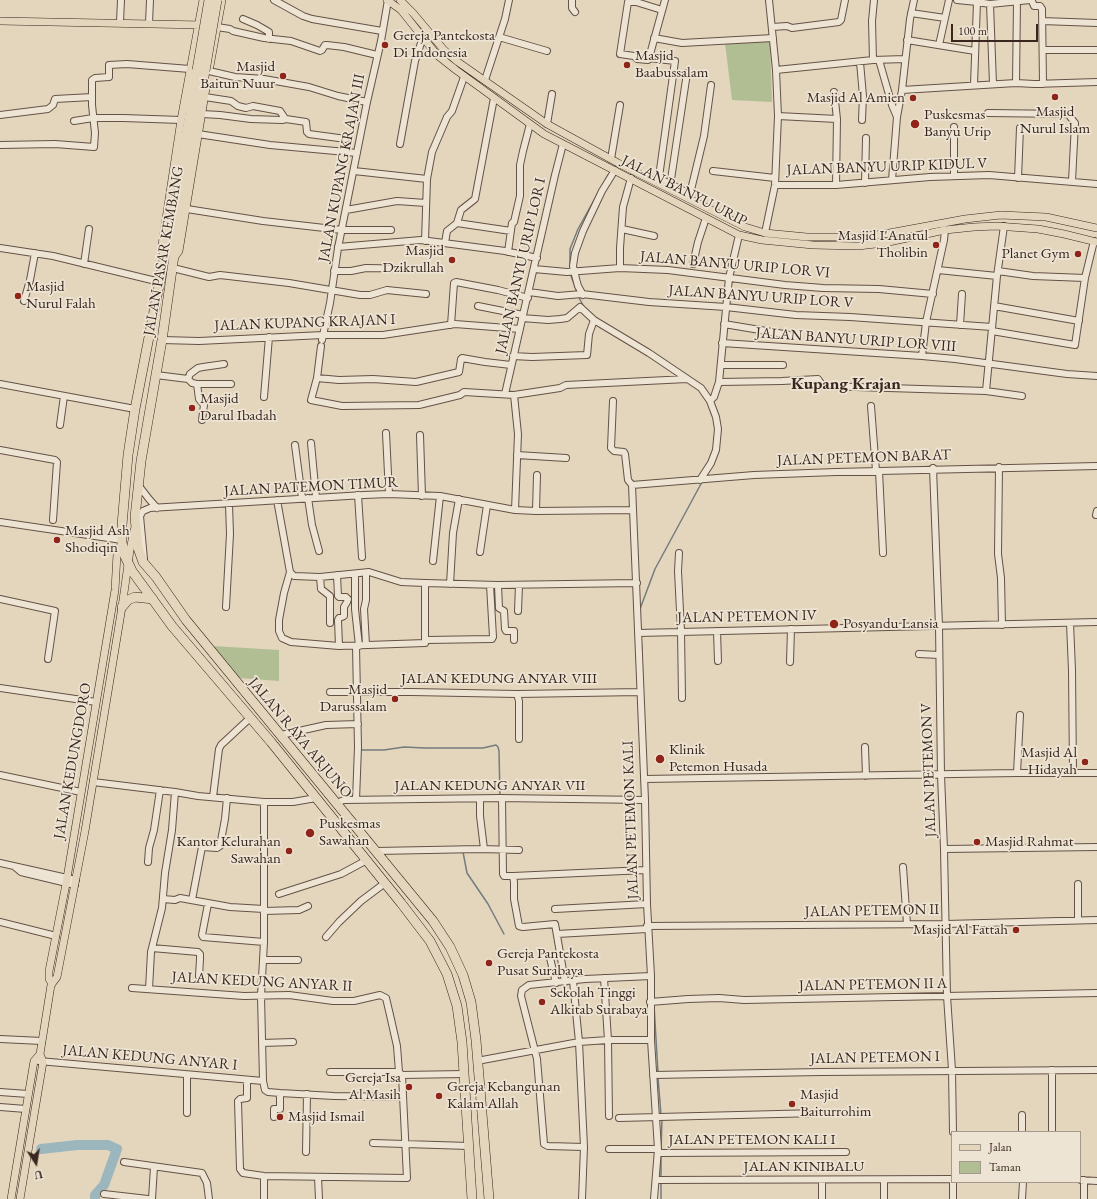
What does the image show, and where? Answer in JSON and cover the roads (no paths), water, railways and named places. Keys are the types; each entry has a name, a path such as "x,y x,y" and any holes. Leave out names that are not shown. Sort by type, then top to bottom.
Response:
{"highway":[{"path":"174,258 179,199 209,0"},
{"path":"164,257 179,199 217,0"},
{"name":"JALAN PASAR KEMBANG","path":"122,541 124,494 135,409 164,257"},
{"name":"JALAN PASAR KEMBANG","path":"135,526 141,461 162,340 174,258"},
{"name":"JALAN RAYA ARJUNO","path":"135,526 138,548 144,562 186,620 433,921 453,953 463,975 471,1002 489,1199"},
{"name":"JALAN RAYA ARJUNO","path":"122,541 128,564 172,626 275,747 367,860 430,941 447,974 457,1006 464,1074 472,1199"},
{"path":"122,607 128,600 134,597 153,599"},
{"path":"264,734 270,736 281,735"},
{"path":"275,747 277,739 281,735"},
{"path":"470,1165 480,1166 486,1164"}],"main road":[{"name":"JALAN PASAR KEMBANG","path":"164,257 162,245 181,120 204,0"},
{"name":"JALAN PASAR KEMBANG","path":"174,258 179,251 187,209 198,134 222,0"},
{"name":"JALAN BANYU URIP","path":"387,0 401,10 437,55 464,77 544,134 739,235 762,240 813,245 867,246 944,230 1004,226 1038,230 1096,242"},
{"name":"JALAN BANYU URIP","path":"400,0 444,50 458,62 547,124 615,161 670,186 745,227 765,233 807,237 867,236 965,219 1001,215 1046,217 1097,228"},
{"path":"0,21 120,22 198,25 211,24 220,13"},
{"path":"194,51 203,49 213,54"},
{"path":"867,236 867,246"},
{"name":"JALAN PASAR KEMBANG","path":"128,564 135,526"},
{"name":"JALAN KEDUNGDORO","path":"52,984 49,979 49,971 66,881 115,590 117,554 122,541"},
{"name":"JALAN KEDUNGDORO","path":"40,1054 52,984 57,977 93,782 128,564"},
{"path":"11,1199 34,1061 40,1054 44,1062 20,1199"}],"street":[{"path":"120,22 121,0"},
{"path":"149,23 150,0"},
{"path":"274,0 307,17 382,31"},
{"name":"JALAN KUPANG KRAJAN III","path":"387,0 338,247 317,378 311,400 342,406 419,405 460,395 464,392 505,394"},
{"path":"485,80 509,0"},
{"path":"572,0 572,8 575,12"},
{"path":"649,58 665,0"},
{"path":"765,233 775,182 778,116 776,70 769,0"},
{"path":"772,27 787,26 792,28 839,22 842,20 844,0"},
{"path":"874,0 872,21 876,60 897,118"},
{"path":"892,180 897,118 902,90 907,40 914,0"},
{"path":"939,45 949,0"},
{"path":"957,0 978,4 1030,0 1035,6 1040,6 1042,9 1043,84"},
{"path":"1016,83 1017,1"},
{"path":"662,10 636,2 629,2 620,54 634,56 637,59 648,60 649,58 673,60 675,63 660,178 670,186 691,194 704,136 711,85"},
{"path":"974,85 978,4"},
{"path":"990,4 993,84"},
{"path":"911,13 945,18"},
{"path":"243,19 252,22 269,32 269,39"},
{"path":"1042,21 1097,23"},
{"path":"217,27 230,28 233,31 269,39 291,41 320,51 324,45 327,45 344,47 377,55"},
{"path":"400,144 415,61 422,37"},
{"path":"499,37 547,51"},
{"path":"654,38 682,43 773,38"},
{"path":"907,40 975,51"},
{"path":"1043,50 1097,50"},
{"path":"776,70 876,60 905,59"},
{"path":"860,62 863,96 862,120"},
{"path":"0,145 55,144 94,147 95,133 92,80 95,78 109,77 109,65 128,64 190,69"},
{"path":"209,71 235,77 264,79 309,87 338,96 367,102"},
{"path":"670,186 687,73"},
{"path":"425,241 426,203 432,152 447,117 452,110 464,77"},
{"path":"902,90 1016,83 1043,84 1097,82"},
{"path":"834,92 837,119 836,185"},
{"path":"547,124 552,94"},
{"path":"0,115 48,109 53,106 55,99 92,97"},
{"path":"205,97 231,101 238,106 246,108 253,106 280,111 286,119"},
{"path":"445,243 447,231 457,223 461,210 475,199 494,98"},
{"path":"615,161 620,105"},
{"path":"988,113 1068,114 1075,124 1072,181"},
{"path":"202,114 251,119 286,119 306,122 307,132 309,134 346,139"},
{"path":"778,116 837,119"},
{"path":"74,121 93,118 181,120"},
{"path":"508,252 511,231 520,196 520,165 530,124"},
{"path":"954,127 954,176"},
{"path":"1018,178 1020,128"},
{"path":"198,134 270,145 357,153"},
{"path":"865,183 866,138"},
{"name":"JALAN BANYU URIP LOR I","path":"505,394 563,144"},
{"path":"581,295 571,271 575,253 583,231 613,169"},
{"path":"354,171 428,179"},
{"name":"JALAN BANYU URIP KIDUL V","path":"714,171 775,182 836,185 892,180 989,175 1097,184"},
{"path":"620,268 623,207 631,178"},
{"path":"346,210 397,201 426,203"},
{"path":"187,209 263,221 342,230 391,230"},
{"path":"693,264 706,218"},
{"path":"457,223 511,231"},
{"path":"986,391 997,274 1004,226"},
{"path":"84,264 89,229"},
{"path":"622,229 654,236"},
{"path":"922,356 926,322 944,240 944,230"},
{"path":"711,400 719,382 729,278 739,235"},
{"path":"338,247 408,240 445,243 508,252 537,258"},
{"path":"994,306 1079,321 1085,278 1096,242"},
{"path":"0,248 35,253 160,282"},
{"path":"24,301 35,253"},
{"path":"173,268 209,277 220,275 360,295 370,295 387,290 426,294"},
{"path":"334,272 366,268 422,269"},
{"name":"JALAN BANYU URIP LOR VI","path":"534,269 571,271 620,268 668,270 785,285 824,288 879,289 933,294"},
{"path":"938,270 1085,278"},
{"name":"JALAN BANYU URIP LOR V","path":"452,325 454,283 456,282 528,295 581,295 649,302 726,307 796,315 850,317 960,325 992,329 1075,345 1079,321"},
{"path":"960,325 962,294"},
{"path":"478,306 548,320 567,318 580,307 594,320 701,388 711,400 718,429 716,450 711,463 701,480"},
{"path":"513,356 587,356 589,334 594,320"},
{"path":"724,324 790,335"},
{"name":"JALAN KUPANG KRAJAN I","path":"162,340 199,341 269,337 322,340 382,335 452,325 520,329"},
{"path":"264,397 269,337"},
{"name":"JALAN BANYU URIP LOR VIII","path":"722,343 922,356 1068,374 1097,376"},
{"path":"317,378 339,380 373,379 416,382 459,372 462,358 511,365"},
{"path":"188,379 190,374 198,368 203,366 224,364"},
{"path":"721,365 783,366"},
{"path":"156,375 188,379 192,383 197,384 231,384"},
{"path":"505,394 514,395 560,388 566,384 687,379"},
{"path":"719,382 818,379 823,386 986,391 1022,396"},
{"path":"0,384 135,409"},
{"path":"197,384 199,399 204,405 202,420"},
{"path":"514,395 517,420 515,510"},
{"path":"60,425 64,396"},
{"name":"JALAN PETEMON KALI","path":"613,401 611,448 624,452 628,480 632,485 640,632 640,692 646,779 646,904 649,927 652,1002 650,1040 657,1075 660,1117 660,1180 654,1199"},
{"path":"871,406 878,471 883,552"},
{"path":"386,433 389,494"},
{"path":"420,435 422,496"},
{"path":"311,443 316,498"},
{"path":"295,445 305,498 318,551"},
{"path":"0,450 55,460 57,462 53,520"},
{"path":"517,455 566,458"},
{"name":"JALAN PETEMON BARAT","path":"632,485 754,475 933,468 1097,466"},
{"path":"999,467 998,554 1001,578 1002,625"},
{"name":"JALAN PETEMON V","path":"933,468 939,626 941,775 947,996 952,1070 953,1131"},
{"path":"536,511 537,475"},
{"path":"138,486 157,508"},
{"name":"JALAN PATEMON TIMUR","path":"144,562 140,516 145,509 389,494 440,496 515,510 633,510"},
{"path":"358,495 362,557"},
{"path":"433,561 440,496"},
{"path":"450,584 454,533 459,499"},
{"path":"277,500 290,572 294,576 298,577 320,577 366,573 377,574 401,582 425,583 490,585 637,584"},
{"path":"226,607 230,534 229,504"},
{"path":"480,552 487,505"},
{"path":"0,522 122,541"},
{"path":"679,553 678,571 682,698"},
{"path":"290,572 287,577 281,605 279,635 285,640 339,646 424,643 426,640 492,639 490,585"},
{"path":"366,573 366,600 364,609 366,645"},
{"path":"355,574 358,750 356,800"},
{"path":"337,575 338,596 346,596 348,599 344,607 344,616 338,620 339,646"},
{"path":"320,577 321,590 329,594 330,598 330,623"},
{"path":"425,583 426,640"},
{"path":"498,585 499,609 504,611 505,629 514,631 514,640"},
{"path":"518,610 519,585"},
{"path":"0,599 55,611 48,659"},
{"name":"JALAN PETEMON IV","path":"640,632 1097,622"},
{"path":"1070,623 1073,773"},
{"path":"790,662 791,629"},
{"path":"717,630 718,661"},
{"path":"920,654 939,655"},
{"path":"0,688 96,702"},
{"name":"JALAN KEDUNG ANYAR VIII","path":"330,692 517,694 640,692"},
{"path":"517,694 519,701 519,739"},
{"path":"1017,773 1020,715"},
{"path":"213,797 219,749 221,745 237,732 250,718"},
{"path":"281,735 326,726 357,724"},
{"path":"865,747 866,776"},
{"path":"646,779 1097,772"},
{"path":"0,775 81,792"},
{"path":"93,782 264,802 293,802 316,798"},
{"path":"148,862 149,848 154,830 160,790"},
{"path":"149,989 152,948 162,908 165,873 172,830 175,792"},
{"path":"192,900 202,847 217,848 220,846 227,798"},
{"path":"501,798 504,876 646,870"},
{"name":"JALAN KEDUNG ANYAR VII","path":"336,803 344,800 501,798 645,800"},
{"path":"480,799 480,816 484,849"},
{"path":"264,802 264,942 261,996 263,1081 265,1090 268,1092 280,1093 402,1097"},
{"path":"944,849 1097,847"},
{"path":"376,851 484,849 519,850"},
{"path":"279,894 341,874 367,860"},
{"path":"0,863 15,867 21,872 75,882"},
{"path":"903,867 907,924"},
{"path":"513,876 514,900 519,926 523,927 555,924 565,982"},
{"path":"326,937 338,922 361,901 385,883"},
{"path":"1078,884 1078,920"},
{"path":"163,899 175,900 180,898 208,904 264,910 299,910 308,906"},
{"path":"208,904 202,935 203,937 264,942"},
{"path":"555,909 646,904"},
{"name":"JALAN PETEMON II","path":"557,934 649,927 946,924 1097,920"},
{"path":"0,922 56,936"},
{"name":"JALAN KEDUNG ANYAR II","path":"152,948 198,952 200,954 198,976"},
{"path":"550,958 556,983"},
{"path":"263,960 298,960"},
{"path":"584,1147 548,1146 544,1144 535,1050 521,996 522,990 529,985 604,978 650,976"},
{"path":"604,978 608,1040 610,1116"},
{"path":"573,981 579,1042 584,1147 582,1199"},
{"name":"JALAN KEDUNG ANYAR II","path":"132,988 244,996 289,995 333,1001 354,1001 380,995 386,998 397,1046 400,1074"},
{"name":"JALAN PETEMON II A","path":"652,1002 719,998 744,1000 1097,993"},
{"path":"0,1039 42,1041"},
{"path":"477,1061 579,1042 650,1040"},
{"path":"262,1043 293,1042"},
{"name":"JALAN KEDUNG ANYAR I","path":"34,1061 263,1081"},
{"name":"JALAN PETEMON I","path":"657,1075 952,1070 1097,1070"},
{"path":"1052,1070 1052,1131"},
{"path":"330,1072 464,1074"},
{"path":"247,1080 247,1097 246,1099 240,1099 238,1101 240,1169 242,1172 264,1176 407,1178 400,1074"},
{"path":"187,1075 187,1113"},
{"path":"0,1092 28,1094"},
{"path":"274,1117 274,1109 280,1109 280,1093"},
{"path":"306,1152 307,1094"},
{"path":"0,1107 26,1109"},
{"path":"619,1118 818,1113"},
{"path":"1022,1115 1022,1131"},
{"path":"373,1143 469,1146"},
{"name":"JALAN PETEMON KALI I","path":"609,1149 659,1152 846,1152"},
{"path":"124,1162 202,1173 207,1183 209,1199"},
{"path":"152,1199 154,1166"},
{"path":"264,1176 264,1199"},
{"path":"318,1177 319,1199"},
{"name":"JALAN KINIBALU","path":"660,1180 951,1181"},
{"path":"884,1180 884,1199"},
{"path":"1084,1199 1082,1180 1097,1181"},
{"path":"822,1181 822,1199"},
{"path":"953,1183 953,1199"},
{"path":"1022,1199 1023,1183"},
{"path":"104,1194 148,1199"}],"waterway":[{"path":"570,270 570,249 578,229 608,175"},
{"path":"570,273 577,292"},
{"path":"578,296 584,307"},
{"path":"640,609 655,569 702,482"},
{"path":"641,641 642,649"},
{"path":"360,750 384,750 404,747 483,748 496,745 499,751 500,797"},
{"path":"463,852 467,873 488,904 504,934"},
{"path":"654,1005 658,1073"},
{"path":"658,1077 661,1115"},
{"path":"661,1151 662,1118"},
{"path":"41,1149 77,1145 108,1145 117,1149 104,1185 95,1195 95,1199"},
{"path":"661,1154 661,1179"},
{"path":"661,1182 661,1199"}],"place":[{"name":"Gereja Pantekosta Di Indonesia","path":"385,45"},
{"name":"Masjid Baabussalam","path":"627,65"},
{"name":"Masjid Baitun Nuur","path":"283,76"},
{"name":"Masjid Nurul Islam","path":"1055,97"},
{"name":"Masjid Al Amien","path":"913,98"},
{"name":"Puskesmas Banyu Urip","path":"915,124"},
{"name":"Masjid I'Anatul Tholibin","path":"936,245"},
{"name":"Planet Gym","path":"1078,254"},
{"name":"Masjid Dzikrullah","path":"452,260"},
{"name":"Masjid Nurul Falah","path":"18,296"},
{"name":"Masjid Darul Ibadah","path":"192,408"},
{"name":"Masjid Ash Shodiqin","path":"57,540"},
{"name":"Posyandu Lansia","path":"834,624"},
{"name":"Masjid Darussalam","path":"395,699"},
{"name":"Klinik Petemon Husada","path":"660,759"},
{"name":"Masjid Al Hidayah","path":"1085,762"},
{"name":"Puskesmas Sawahan","path":"310,833"},
{"name":"Masjid Rahmat","path":"977,842"},
{"name":"Kantor Kelurahan Sawahan","path":"289,851"},
{"name":"Masjid Al Fattah","path":"1016,930"},
{"name":"Gereja Pantekosta Pusat Surabaya","path":"489,963"},
{"name":"Sekolah Tinggi Alkitab Surabaya","path":"542,1002"},
{"name":"Gereja Isa Al Masih","path":"409,1087"},
{"name":"Gereja Kebangunan Kalam Allah","path":"439,1096"},
{"name":"Masjid Baiturrohim","path":"792,1104"},
{"name":"Masjid Ismail","path":"280,1117"}],"district":[{"name":"Kupang Krajan","path":"846,384"}]}
